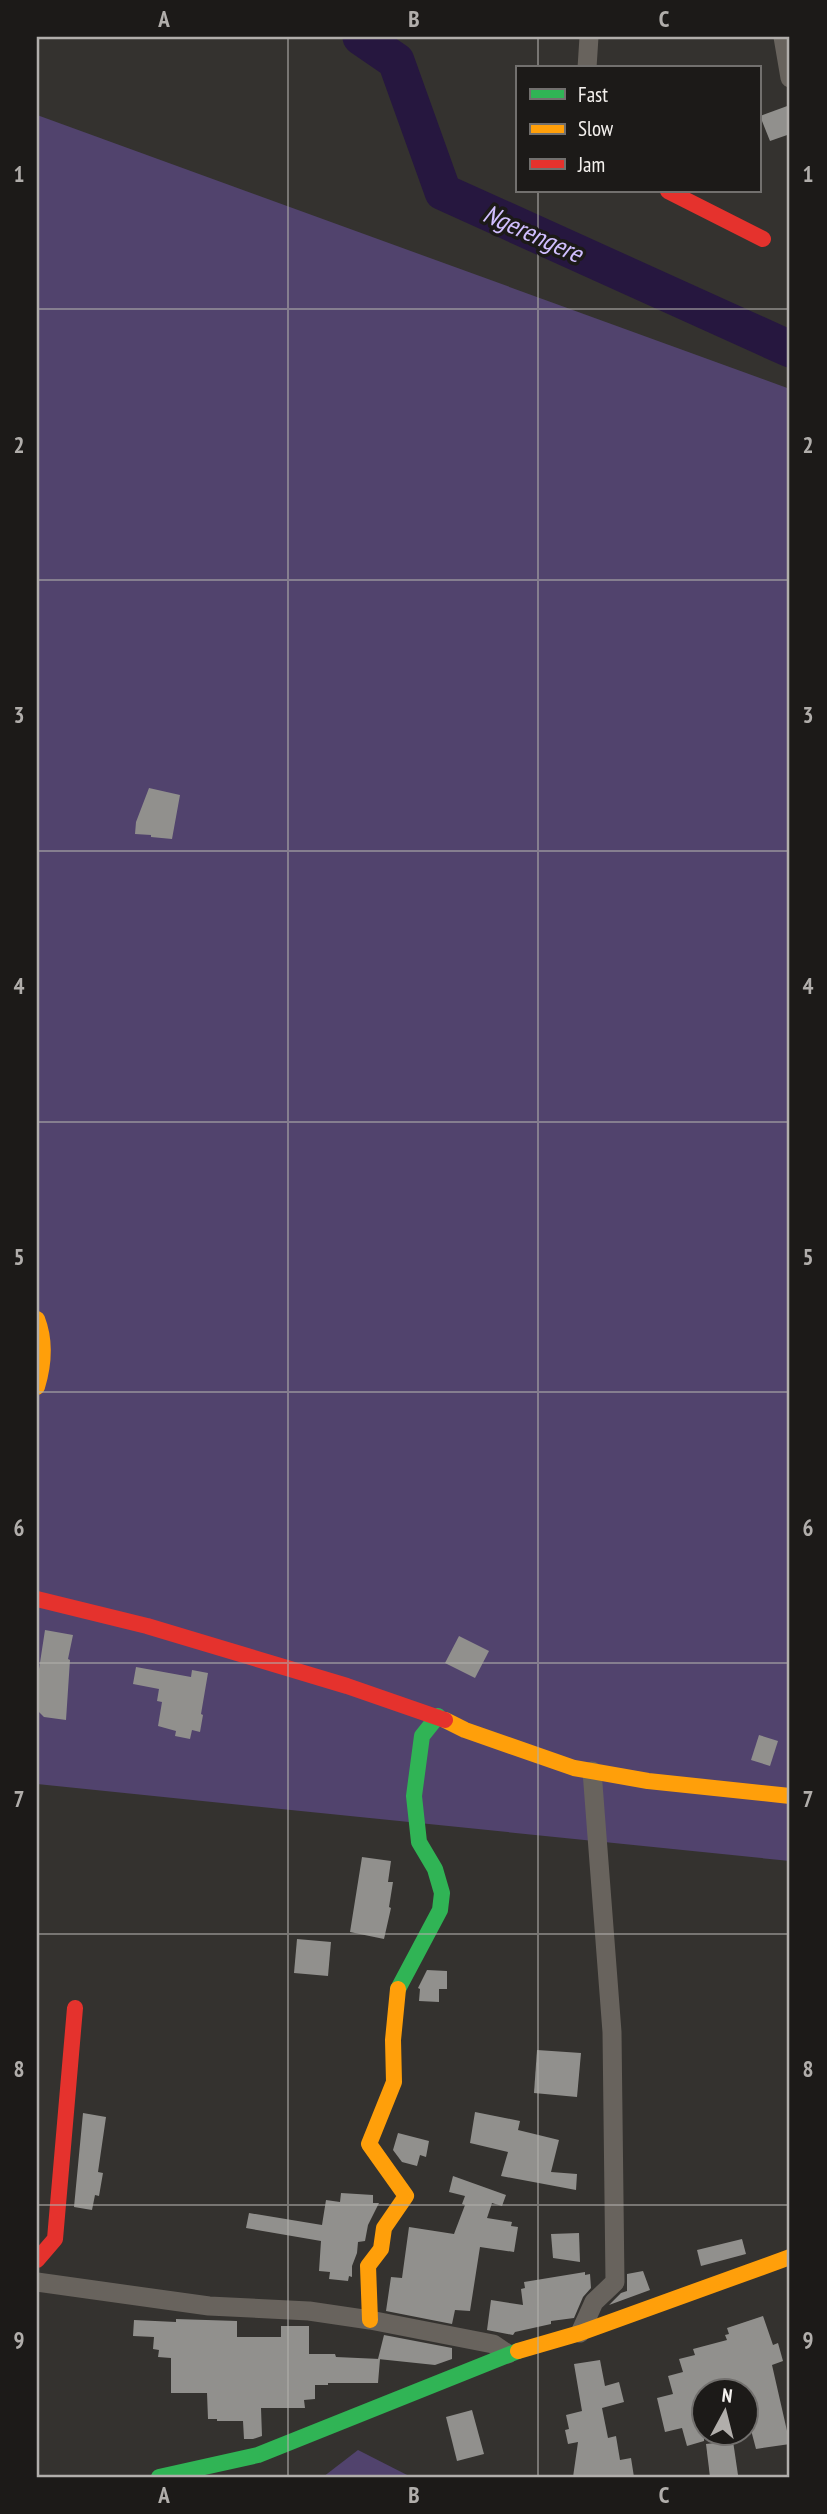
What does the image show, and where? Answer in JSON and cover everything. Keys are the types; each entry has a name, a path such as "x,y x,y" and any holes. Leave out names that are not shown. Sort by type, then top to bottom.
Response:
{"street":[{"path":"587,66 589,37"},
{"path":"783,37 790,78"},
{"path":"670,192 763,239"},
{"path":"37,1319 43,1331 37,1387"},
{"path":"37,1599 147,1626 438,1716 465,1730 574,1768 648,1781 790,1796"},
{"path":"370,2320 368,2266 381,2249 384,2228 406,2196 369,2144 394,2082 393,2040 398,1990 440,1910 442,1893 435,1869 419,1842 414,1796 422,1736 438,1716"},
{"path":"580,2333 594,2302 615,2282 612,2032 592,1771"},
{"path":"37,2260 55,2239 75,2008"},
{"path":"159,2477 183,2469 226,2465 258,2455 508,2354 580,2333 790,2257"},
{"path":"37,2282 209,2306 309,2311 370,2320 493,2344 508,2354"}],"shaded area":[{"path":"37,115 790,389 790,1861 37,1784"},
{"path":"358,2450 411,2477 323,2477"}],"building":[{"path":"790,105 790,134 770,141 760,116"},
{"path":"149,788 180,795 172,839 135,834 136,822"},
{"path":"45,1630 73,1635 68,1659 66,1720 44,1717 37,1710 37,1682"},
{"path":"459,1636 489,1651 475,1678 445,1663"},
{"path":"136,1667 191,1677 192,1670 208,1673 200,1732 192,1730 190,1739 175,1736 176,1731 158,1726 162,1702 157,1701 159,1689 133,1684"},
{"path":"759,1735 778,1741 770,1766 751,1760"},
{"path":"362,1857 391,1861 388,1882 393,1882 391,1908 384,1939 350,1932"},
{"path":"297,1939 331,1942 328,1976 294,1973"},
{"path":"427,1970 447,1971 447,1989 439,1989 439,2002 419,2001 418,1988"},
{"path":"537,2050 581,2053 577,2097 534,2093"},
{"path":"475,2112 520,2121 518,2130 559,2140 551,2172 577,2174 576,2190 501,2176 508,2152 470,2143"},
{"path":"83,2113 106,2117 98,2172 103,2173 99,2196 95,2195 92,2210 74,2207"},
{"path":"398,2133 429,2141 426,2157 420,2155 417,2166 402,2162 393,2150"},
{"path":"453,2176 506,2195 502,2206 492,2203 487,2218 512,2222 511,2226 518,2227 514,2252 480,2247 470,2311 455,2310 452,2324 386,2311 391,2277 402,2278 409,2227 454,2234 465,2205 462,2204 465,2196 449,2192"},
{"path":"341,2193 373,2195 373,2203 379,2203 368,2225 365,2241 358,2242 352,2277 349,2276 348,2281 329,2279 330,2272 319,2271 321,2241 246,2228 249,2213 322,2225 326,2200 340,2202"},
{"path":"579,2233 580,2262 553,2258 551,2234"},
{"path":"742,2239 746,2254 701,2266 697,2250"},
{"path":"643,2271 650,2290 609,2305 621,2293 627,2291 627,2274"},
{"path":"585,2272 585,2275 590,2274 591,2288 583,2297 574,2318 551,2321 551,2324 515,2332 513,2335 487,2330 491,2300 523,2305 521,2289 525,2288 524,2282"},
{"path":"763,2316 773,2345 778,2343 783,2361 772,2365 790,2444 756,2449 760,2448 760,2378 690,2378 690,2445 687,2446 682,2428 665,2432 657,2398 673,2394 668,2376 683,2372 679,2359 695,2355 693,2349 727,2340 727,2328"},
{"path":"176,2319 237,2321 237,2337 281,2337 281,2326 309,2326 309,2354 380,2359 378,2383 315,2385 315,2399 304,2400 305,2408 261,2408 262,2436 244,2439 243,2421 208,2419 207,2393 171,2393 171,2358 158,2357 159,2350 153,2349 154,2337 133,2336 134,2320 176,2322"},
{"path":"384,2335 452,2348 452,2359 435,2365 378,2359"},
{"path":"600,2360 605,2386 619,2382 624,2402 602,2408 608,2438 616,2436 620,2460 631,2458 634,2477 573,2477 578,2442 568,2444 566,2415 582,2411 574,2364"},
{"path":"472,2410 484,2454 457,2461 446,2417"},
{"path":"706,2448 734,2448 738,2475 710,2477"}],"waterway":[{"name":"Ngerengere","path":"361,37 396,61 443,192 790,349"}],"traffic: fast":[{"path":"398,1989 440,1910 442,1893 435,1869 419,1842 414,1796 422,1736 438,1716"},
{"path":"159,2477 258,2455 518,2351"}],"traffic: slow":[{"path":"37,1319 43,1353 37,1387"},
{"path":"445,1720 465,1730 574,1768 648,1781 790,1796"},
{"path":"370,2320 368,2266 381,2249 384,2228 406,2196 369,2144 394,2082 393,2040 398,1989"},
{"path":"518,2351 580,2333 790,2257"}],"traffic: jam":[{"path":"670,192 763,239"},
{"path":"37,1599 147,1626 347,1686 445,1720"},
{"path":"37,2260 55,2239 75,2008"}]}
